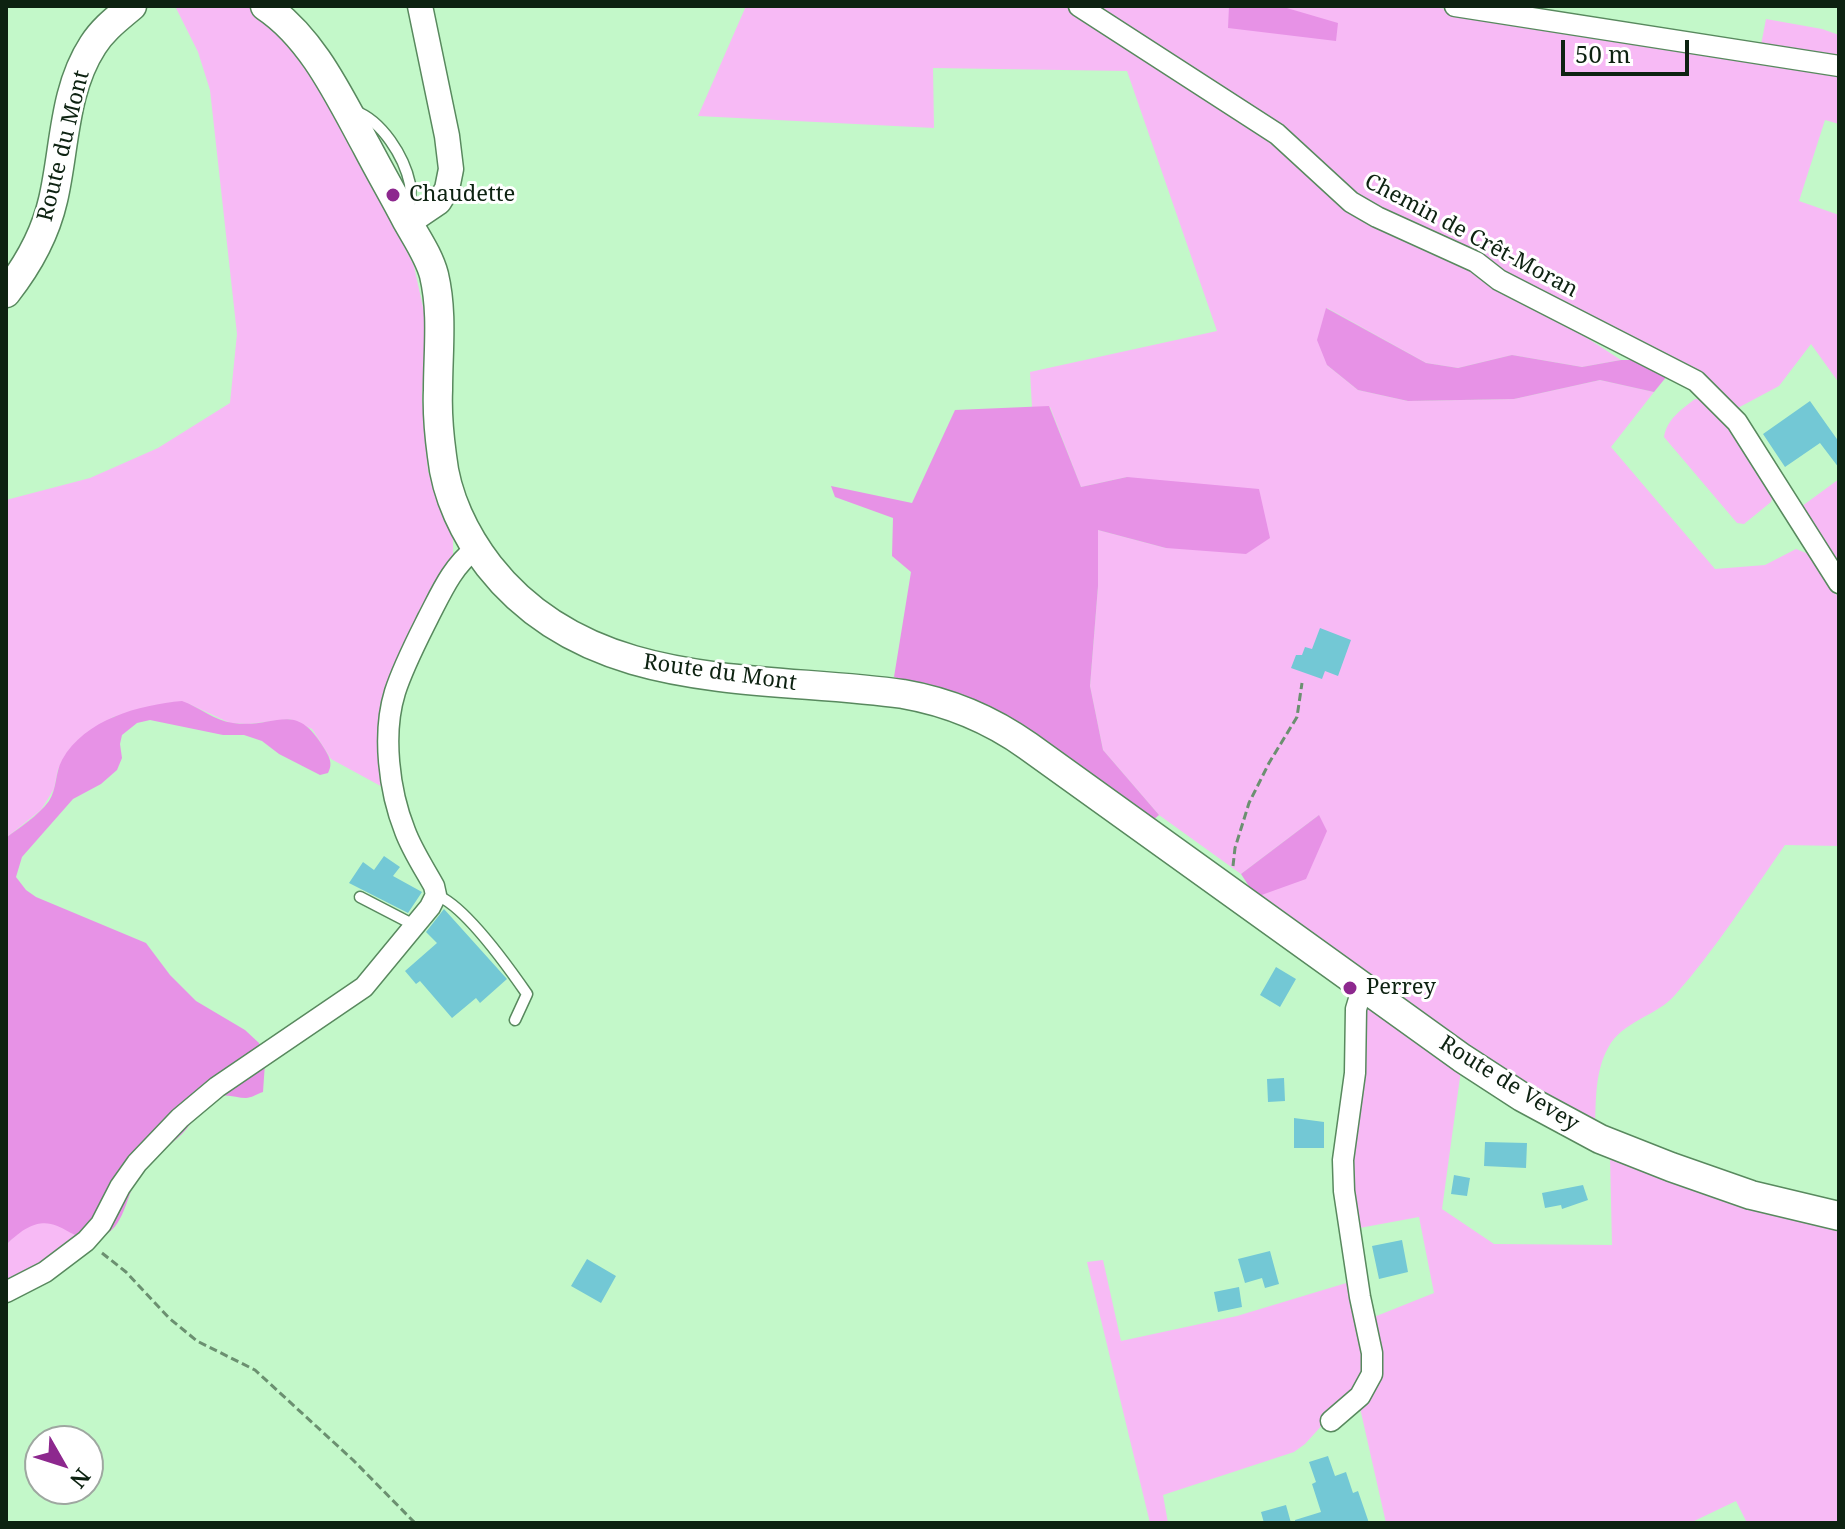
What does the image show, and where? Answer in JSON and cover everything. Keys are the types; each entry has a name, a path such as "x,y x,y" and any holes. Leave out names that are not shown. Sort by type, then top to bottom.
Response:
{"main road":[{"name":"Route du Mont","path":"6,293 26,268 45,227 53,202 70,101 84,61 104,30 132,6"},
{"name":"Route du Mont","path":"265,6 300,38 347,113 429,263 438,302 438,404 443,467 454,505 476,548 505,585 534,611 579,639 622,658 677,672 921,697 986,720 1021,741 1222,885"},
{"name":"Route de Vevey","path":"1222,885 1462,1058 1522,1097 1596,1137 1751,1195 1839,1216"}],"street":[{"path":"408,223 439,202 447,189 451,169 420,6"},
{"name":"Chemin de Crêt-Moran","path":"1079,6 1277,134 1351,202 1476,262 1499,280 1696,381 1737,422 1839,583"},
{"path":"1455,6 1839,66"},
{"path":"6,1292 45,1272 86,1241 101,1224 120,1187 137,1163 180,1118 217,1087 364,987 416,926 436,895 409,841 399,812 390,760 391,717 396,689 442,590 455,566 476,548"},
{"path":"1331,1421 1360,1396 1372,1374 1372,1353 1344,1191 1343,1160 1355,1073 1356,1009 1363,986"}],"lane":[{"path":"436,895 455,906 509,968 527,994 515,1020"},
{"path":"360,897 416,926"}],"path":[{"path":"1222,885 1249,803 1297,717 1302,683"},
{"path":"86,1241 126,1272 169,1318 197,1341 255,1370 353,1460 415,1523"}],"shaded area":[{"path":"175,6 249,6 269,15 341,117 414,266 426,321 422,398 428,471 453,536 453,555 389,695 388,790 331,759 312,729 290,719 230,723 189,704 173,702 113,717 58,769 54,789 41,810 6,838 6,500 90,478 158,448 230,403 237,334 210,90 198,52"},
{"path":"746,6 1065,6 1270,139 1348,213 1485,278 1553,316 1621,360 1582,367 1512,355 1458,368 1426,363 1327,308 1327,365 1358,390 1408,401 1514,399 1600,380 1654,392 1611,447 1715,569 1765,565 1796,549 1811,555 1839,599 1839,846 1785,845 1718,941 1675,995 1614,1039 1598,1076 1595,1126 1519,1084 1256,897 1319,815 1241,874 1159,815 1103,750 1090,686 1098,586 1098,530 1166,548 1127,477 1081,487 1050,407 1032,407 1030,372 1217,331 1127,71 933,68 934,128 698,116"},
{"path":"1089,6 1426,6 1839,70 1839,124 1825,120 1799,201 1839,215 1839,383 1811,344 1779,386 1734,410 1701,371 1521,286 1394,221"},
{"path":"1229,6 1280,6 1338,23 1336,41 1228,28"},
{"path":"1766,19 1839,35 1839,62 1761,45"},
{"path":"1326,308 1426,363 1458,368 1512,355 1582,367 1621,360 1643,360 1667,376 1654,392 1600,380 1514,399 1408,401 1358,390 1327,365 1317,340"},
{"path":"1695,399 1706,400 1747,449 1774,492 1771,502 1744,524 1737,523 1664,437 1671,420"},
{"path":"1049,406 1081,487 1127,477 1259,489 1270,538 1246,554 1166,548 1098,530 1098,586 1090,686 1103,750 1159,815 1152,821 961,697 894,677 911,572 892,556 893,518 835,497 831,486 912,503 955,410"},
{"path":"1839,479 1839,576 1794,512"},
{"path":"182,701 233,723 283,719 302,723 312,731 328,755 328,773 320,775 279,754 262,741 244,735 223,735 150,720 137,723 122,735 122,758 117,770 101,784 73,799 22,857 16,877 36,897 146,943 170,975 196,1001 245,1030 259,1043 265,1063 263,1092 248,1098 221,1096 209,1102 182,1134 145,1166 136,1179 118,1223 105,1235 81,1238 50,1224 38,1224 24,1230 6,1245 6,838 49,801 62,760 84,734 131,711"},
{"path":"1319,815 1327,831 1306,879 1256,897 1241,874"},
{"path":"1365,1007 1373,1007 1461,1070 1442,1209 1494,1244 1612,1245 1610,1156 1839,1227 1839,1523 1747,1523 1736,1501 1690,1523 1386,1523 1360,1408 1369,1319 1434,1293 1419,1217 1354,1229 1347,1173"},
{"path":"36,1222 52,1223 83,1236 6,1287 6,1245 21,1229"},
{"path":"1103,1260 1121,1341 1237,1316 1353,1281 1365,1378 1294,1452 1163,1495 1168,1523 1150,1523 1087,1262"}],"building":[{"path":"1810,401 1839,442 1839,468 1820,443 1785,467 1763,434"},
{"path":"1320,628 1351,640 1338,676 1325,671 1322,679 1291,668 1296,655 1302,655 1305,647 1312,649"},
{"path":"384,856 400,867 393,876 422,892 408,913 349,883 363,862 374,870"},
{"path":"444,909 507,979 480,1003 476,998 452,1018 420,981 416,984 405,971 437,943 426,932"},
{"path":"1276,967 1296,979 1280,1007 1260,995"},
{"path":"1284,1078 1285,1101 1268,1102 1267,1079"},
{"path":"1294,1118 1324,1122 1324,1148 1294,1148"},
{"path":"1485,1142 1527,1143 1526,1168 1484,1166"},
{"path":"1454,1175 1470,1178 1467,1196 1451,1194"},
{"path":"1583,1185 1588,1200 1562,1209 1561,1205 1545,1208 1542,1193"},
{"path":"1402,1240 1408,1272 1379,1279 1372,1246"},
{"path":"1270,1251 1279,1284 1265,1288 1262,1278 1245,1283 1238,1259"},
{"path":"587,1259 616,1276 601,1303 571,1286"},
{"path":"1239,1287 1242,1307 1218,1312 1214,1292"},
{"path":"1328,1456 1335,1476 1346,1472 1353,1493 1358,1491 1369,1523 1295,1523 1295,1520 1321,1512 1309,1462"},
{"path":"1286,1505 1291,1523 1264,1523 1261,1512"}],"place":[{"name":"Chaudette","path":"393,195"},
{"name":"Perrey","path":"1350,988"}]}
